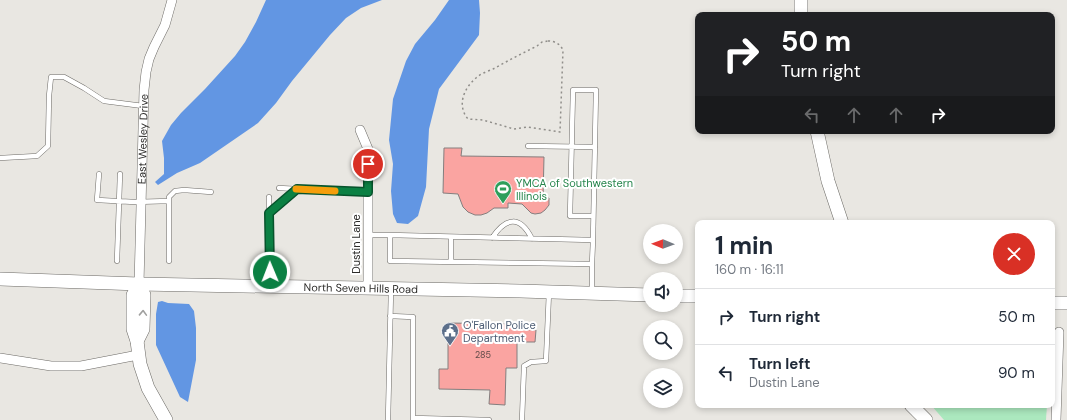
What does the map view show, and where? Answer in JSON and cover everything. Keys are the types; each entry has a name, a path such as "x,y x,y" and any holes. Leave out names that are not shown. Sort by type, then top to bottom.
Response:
{"street":[{"name":"East Wesley Drive","path":"166,420 148,388 140,364 137,342 133,329 133,295 139,284 143,106 146,72 172,0"},
{"path":"801,0 801,12"},
{"name":"Dustin Lane","path":"360,130 368,149 368,288"},
{"path":"818,134 828,181 841,220"},
{"path":"836,203 846,220"},
{"name":"North Seven Hills Road","path":"0,279 139,284 549,291 643,295"},
{"path":"683,296 695,296"},
{"path":"1056,420 1059,332"},
{"path":"0,358 51,366 81,366 138,355"},
{"path":"914,408 926,420"}],"lane":[{"path":"0,158 37,156 48,146 49,96 51,78 64,77 104,101 143,106"},
{"path":"592,293 596,90 573,90 570,216 593,216"},
{"path":"528,146 595,147"},
{"path":"98,174 97,200 169,201"},
{"path":"117,261 120,174"},
{"path":"279,188 368,192"},
{"path":"269,213 297,189"},
{"path":"169,260 170,196 175,191 184,190 211,192"},
{"path":"269,197 270,286"},
{"path":"492,238 504,224 514,221 523,225 532,239"},
{"path":"368,236 593,240"},
{"path":"390,236 390,261 592,264"},
{"path":"451,237 451,262"},
{"path":"388,420 390,288"},
{"path":"522,420 524,366 531,362 546,361 549,291"},
{"path":"390,316 413,317 413,419 489,420"}],"path":[{"path":"554,41 561,46 563,50 560,132 527,127 514,129 483,120 468,119 464,115 462,108 464,94 469,85 477,77 542,42 554,41"}],"green space":[{"path":"934,408 1047,408 1046,420 944,420"}],"water":[{"path":"266,0 382,0 361,8 346,18 330,35 276,103 258,123 200,163 177,173 158,185 155,182 164,174 162,141 171,125 235,56 245,42"},
{"path":"449,0 479,0 479,35 439,89 429,129 426,187 418,216 408,224 397,223 393,214 391,191 393,164 389,140 393,99 406,61 415,44"},
{"path":"162,301 168,303 189,304 194,311 196,328 196,360 188,402 180,397 156,345 156,314 158,302"}],"building":[{"path":"444,148 462,148 461,156 544,157 543,198 549,198 549,205 541,213 535,214 531,213 522,204 508,203 508,208 494,208 481,215 475,215 468,212 463,207 458,194 443,193"},
{"path":"448,323 513,324 514,329 536,330 535,342 517,342 517,368 506,368 505,405 489,404 490,390 439,389 439,369 448,369"}],"slow traffic":[{"path":"296,189 335,191"}],"place":[{"name":"YMCA of Southwestern Illinois","path":"503,204"},
{"name":"O'Fallon Police Department","path":"450,346"}],"route":[{"path":"270,272 269,213 297,189 368,192 368,164"}]}
